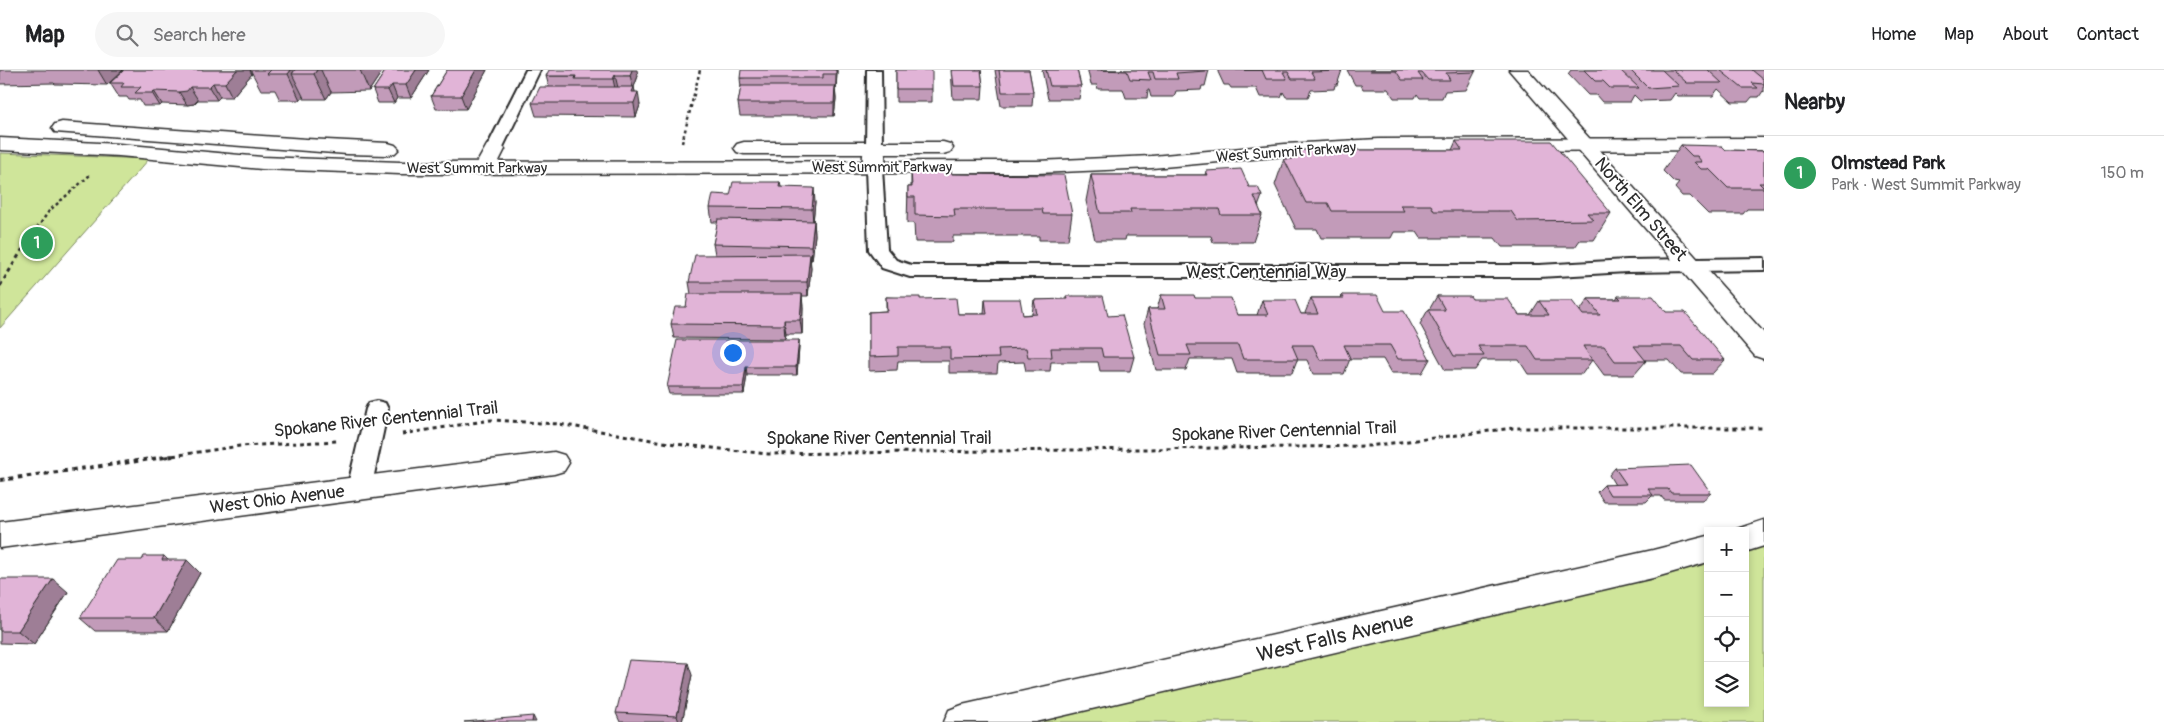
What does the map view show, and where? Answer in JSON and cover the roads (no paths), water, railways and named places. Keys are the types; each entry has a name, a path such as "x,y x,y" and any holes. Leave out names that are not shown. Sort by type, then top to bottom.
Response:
{"street":[{"name":"North Elm Street","path":"1518,70 1764,350"},
{"name":"West Summit Parkway","path":"0,126 100,129 490,158 874,158 1092,146 1345,128 1764,127"},
{"name":"West Summit Parkway","path":"0,144 119,150 302,165 680,148 874,158 1091,165 1152,162 1285,150 1379,145 1764,144"},
{"name":"West Ohio Avenue","path":"0,536 554,463"},
{"path":"1749,537 1764,533"},
{"name":"West Falls Avenue","path":"962,722 1653,564 1704,550"}],"lane":[{"path":"490,158 532,70"},
{"name":"West Centennial Way","path":"874,70 874,158 878,250 889,264 910,271 1539,272 1633,266 1764,264"},
{"path":"359,488 377,408"}],"place":[{"name":"Olmstead Park","path":"37,243"}]}
